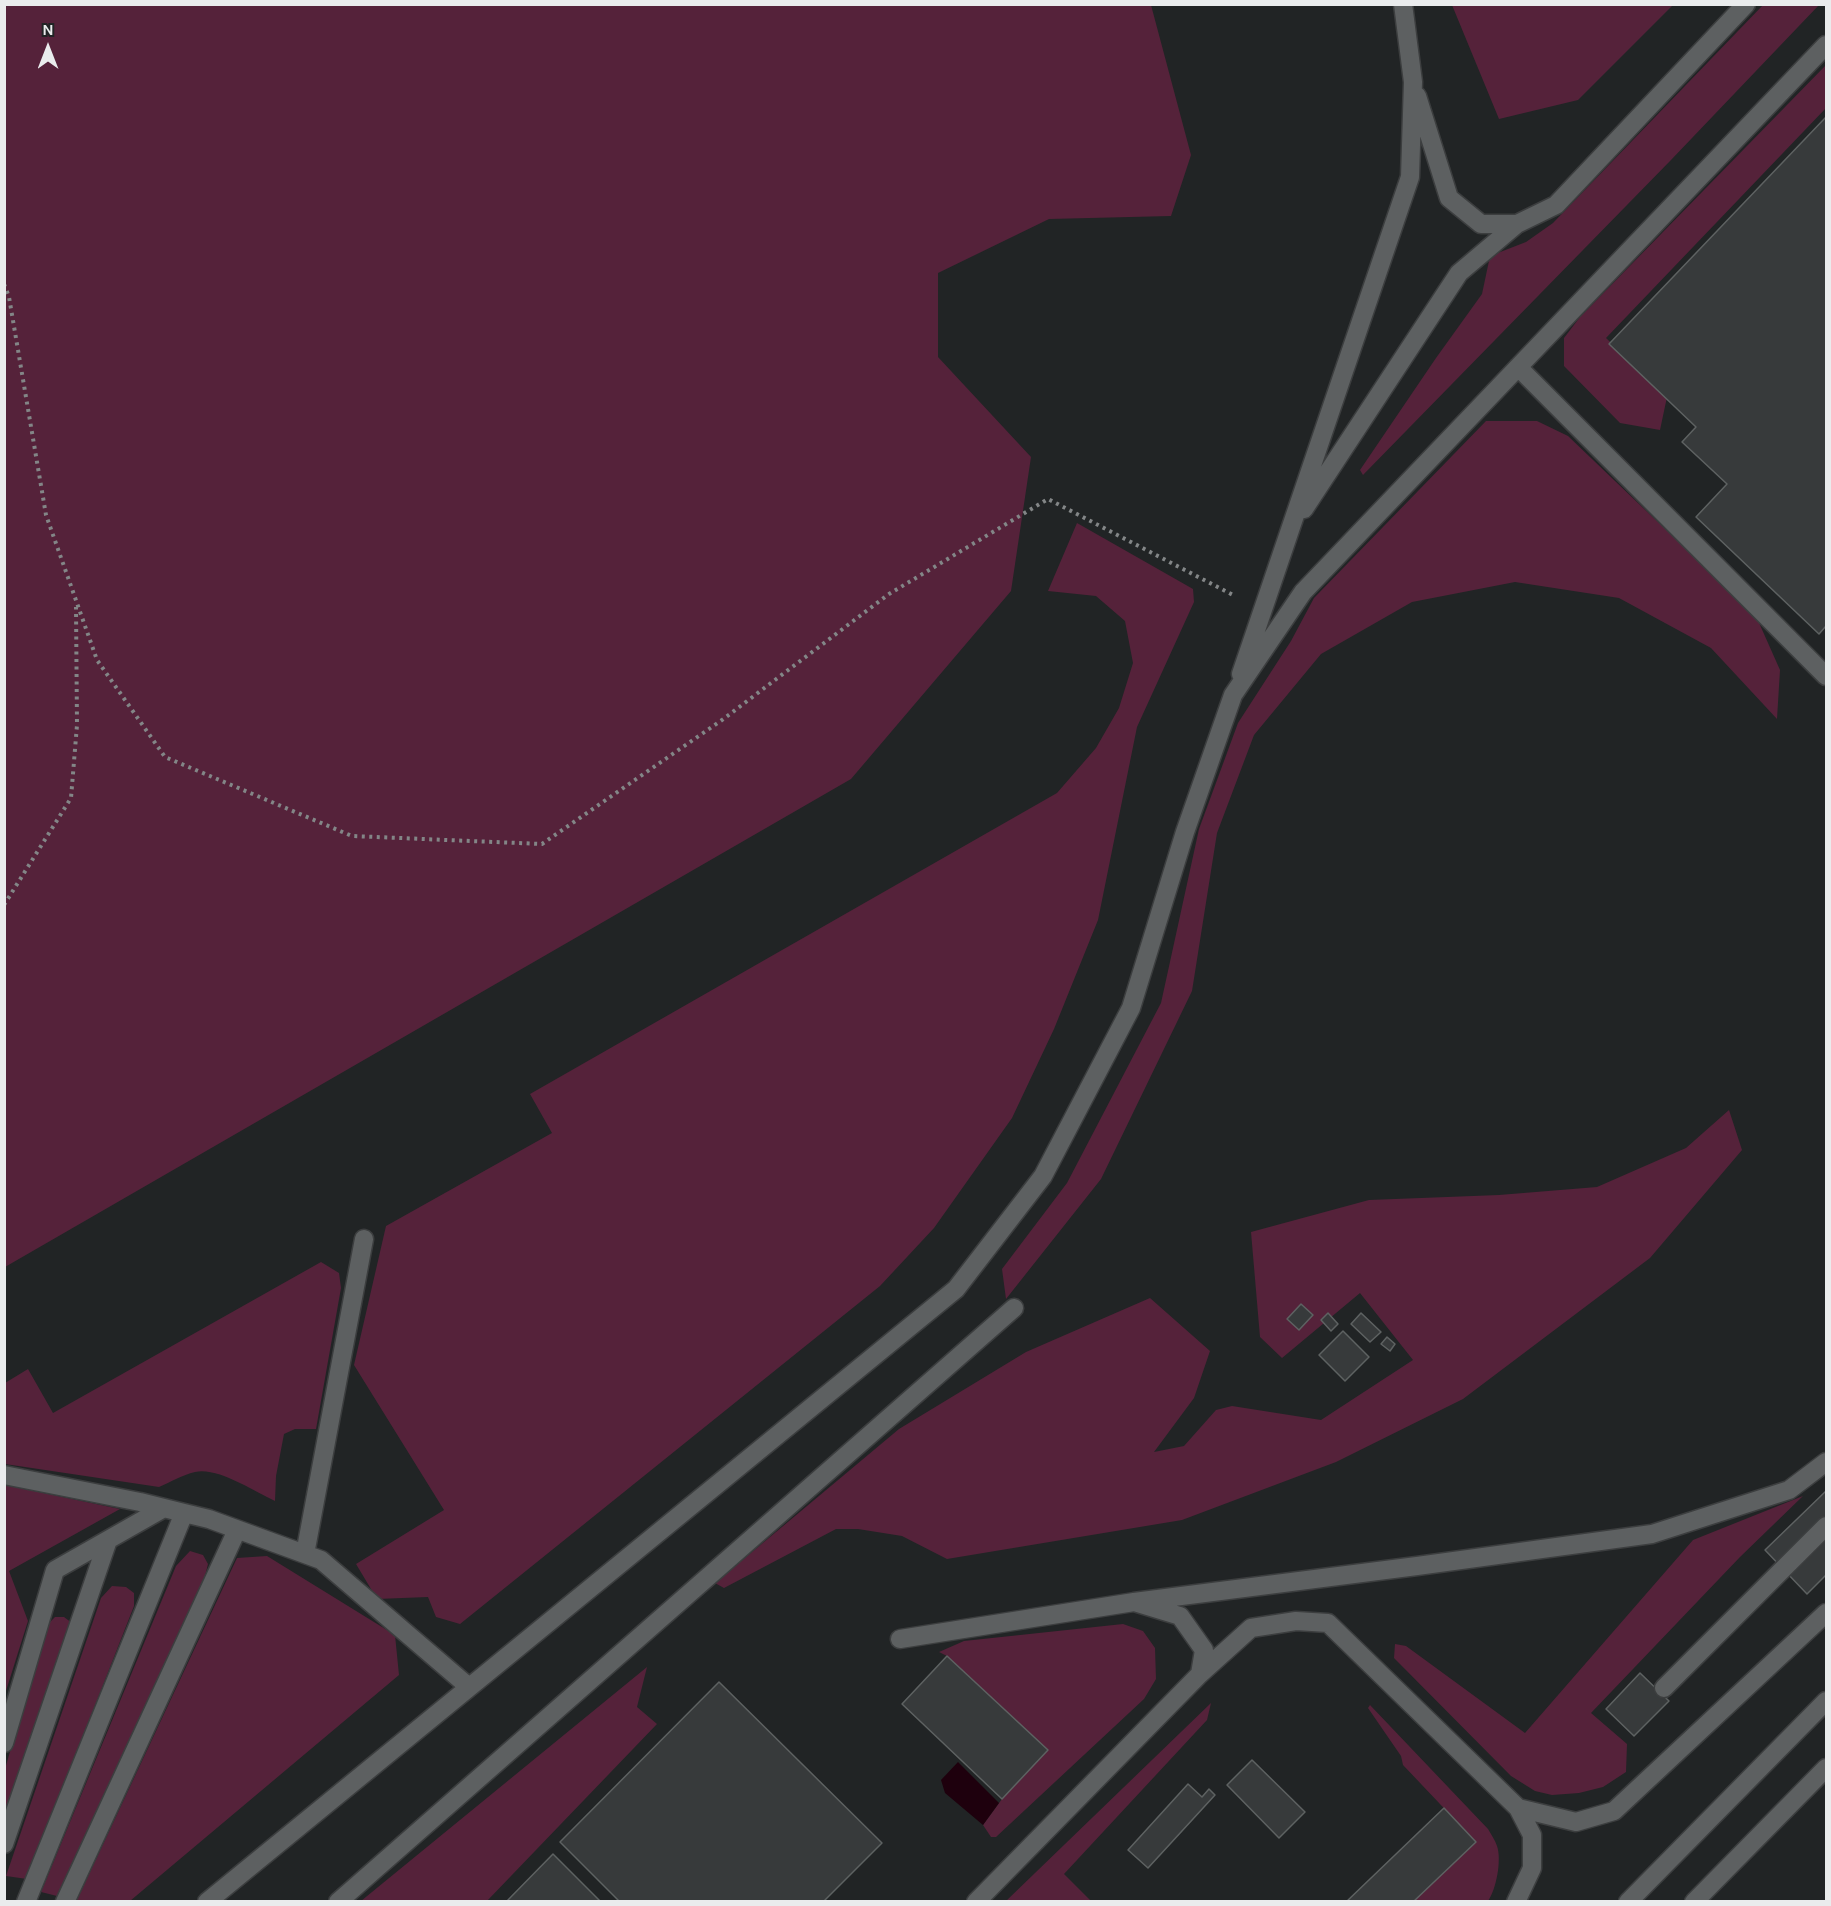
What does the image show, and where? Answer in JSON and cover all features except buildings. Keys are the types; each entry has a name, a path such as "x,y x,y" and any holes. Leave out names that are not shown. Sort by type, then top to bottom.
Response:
{"lane":[{"path":"207,1902 956,1289 1043,1176 1131,1008 1185,832 1410,177 1413,82 1403,4"},
{"path":"1290,531 1459,273 1517,224 1556,205 1746,4"},
{"path":"1233,695 1303,592 1827,45"},
{"path":"1413,82 1449,198 1481,224 1517,224"},
{"path":"1518,367 1827,676"},
{"path":"306,1554 364,1239"},
{"path":"338,1902 1014,1308"},
{"path":"900,1639 1134,1602 1652,1534 1789,1490 1827,1462"},
{"path":"4,1475 184,1512 321,1560 469,1687"},
{"path":"4,1743 55,1570 164,1508"},
{"path":"26,1902 184,1512"},
{"path":"1664,1688 1827,1526"},
{"path":"65,1902 237,1530"},
{"path":"4,1844 108,1540"},
{"path":"1134,1602 1180,1616 1204,1650 1200,1674"},
{"path":"1518,1808 1576,1822 1614,1811 1827,1613"},
{"path":"976,1902 1200,1674 1251,1628 1296,1621 1328,1623 1518,1808 1532,1835 1532,1868 1516,1902"},
{"path":"1628,1902 1827,1701"},
{"path":"1694,1902 1827,1768"}],"path":[{"path":"4,284 9,297 46,515 97,660 165,757 352,836 542,844 722,720 889,594 1048,499 1262,611"},
{"path":"4,905 71,798 77,724 76,602"}],"shaded area":[{"path":"5,4 1151,5 1191,155 1171,216 1049,219 938,273 938,357 1031,457 1011,591 851,779 5,1267"},
{"path":"1452,5 1673,5 1578,100 1499,119"},
{"path":"1763,5 1819,5 1363,475 1360,470 1482,294 1490,256 1526,242 1553,223"},
{"path":"1826,65 1826,108 1606,338 1667,397 1660,430 1620,423 1564,366 1564,338 1580,317"},
{"path":"1486,421 1537,421 1568,436 1756,616 1780,670 1777,719 1711,648 1619,598 1515,582 1412,602 1321,654 1254,735 1217,833 1192,991 1101,1179 1006,1299 1002,1269 1067,1183 1161,1003 1199,829 1238,723 1291,641 1314,598"},
{"path":"1077,523 1193,589 1194,602 1137,727 1098,920 1054,1029 1012,1118 934,1228 880,1286 460,1624 436,1617 428,1597 377,1599 356,1564 444,1510 354,1365 386,1226 552,1133 530,1094 1057,793 1096,748 1119,708 1133,663 1125,621 1096,596 1048,591"},
{"path":"1729,1110 1742,1150 1650,1258 1463,1399 1336,1462 1182,1520 947,1559 902,1536 858,1529 836,1529 724,1588 715,1583 899,1429 1026,1352 1150,1298 1210,1351 1194,1398 1154,1452 1184,1446 1216,1410 1232,1406 1321,1420 1413,1360 1360,1293 1282,1358 1260,1337 1251,1232 1369,1200 1499,1195 1597,1187 1686,1148"},
{"path":"321,1262 339,1273 341,1288 316,1429 295,1429 284,1434 276,1476 275,1501 225,1476 204,1471 190,1473 159,1487 5,1464 5,1383 28,1369 53,1413"},
{"path":"5,1485 120,1509 9,1571 28,1621 5,1694"},
{"path":"1803,1496 1740,1557 1591,1713 1627,1744 1626,1772 1603,1787 1579,1793 1552,1795 1535,1791 1511,1776 1394,1658 1395,1644 1406,1646 1525,1733 1693,1540"},
{"path":"190,1551 203,1555 208,1564 205,1576 57,1896 41,1892 176,1566"},
{"path":"267,1556 395,1635 399,1675 130,1901 76,1902 237,1558"},
{"path":"112,1586 126,1587 134,1593 134,1606 27,1879 6,1876 101,1598"},
{"path":"55,1617 64,1617 72,1623 5,1827 5,1769 46,1626"},
{"path":"1123,1624 1143,1631 1155,1648 1156,1679 1144,1699 996,1837 991,1837 983,1825 1002,1799 1048,1750 947,1656 939,1652 964,1641"},
{"path":"647,1667 637,1707 657,1724 487,1901 361,1901"},
{"path":"1211,1703 1207,1720 1064,1874 1091,1901 1006,1901"},
{"path":"1370,1705 1492,1835 1498,1852 1498,1867 1488,1901 1413,1901 1476,1842 1403,1765 1401,1756 1368,1708"},
{"path":"958,1762 999,1803 983,1825 945,1793 941,1780"}]}
